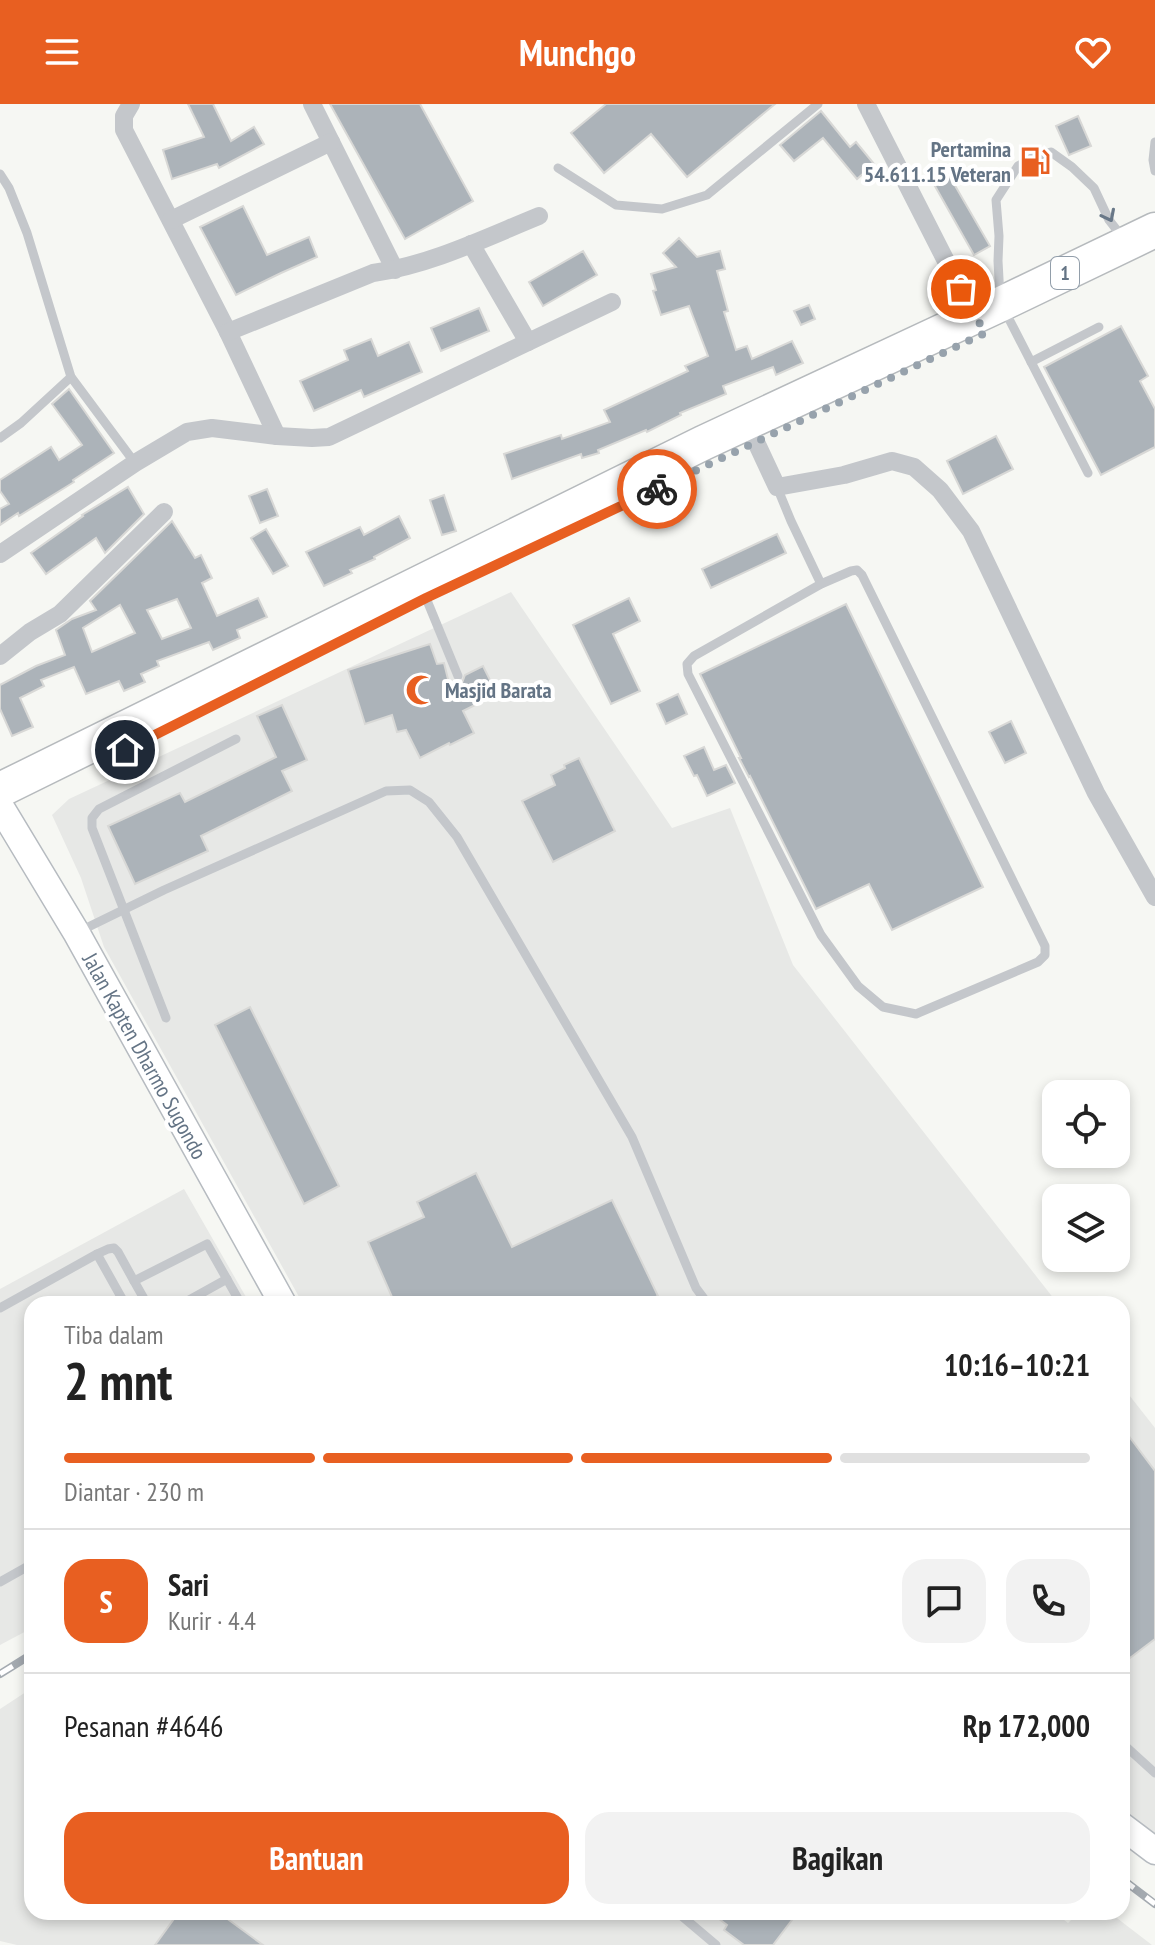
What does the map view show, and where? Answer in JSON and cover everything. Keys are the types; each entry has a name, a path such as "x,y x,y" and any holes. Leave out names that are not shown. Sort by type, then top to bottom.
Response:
{"highway":[{"name":"1","path":"1,805 756,442 1146,243"},
{"name":"1","path":"1,805 674,457 992,319"}],"main road":[{"name":"Jalan Kapten Dharmo Sugondo","path":"1,805 76,932 279,1296"},
{"path":"1130,1832 1155,1851"}],"street":[{"path":"131,104 124,116 124,130 228,332 277,436"},
{"path":"312,104 395,270"},
{"path":"866,104 992,319"},
{"path":"171,220 331,142"},
{"path":"228,332 373,273 395,270 471,244 539,216"},
{"path":"471,244 528,342"},
{"path":"0,554 135,463 187,432 212,428 277,436 329,437 612,302"},
{"path":"756,442 777,487 844,475 892,461 914,467 940,490 971,531 1096,793 1155,897"},
{"path":"0,656 30,632 60,614 164,512"}],"lane":[{"path":"558,168 616,205 662,209 707,195 818,104"},
{"path":"1155,142 1155,171"},
{"path":"1088,473 1031,362 992,319 999,236 996,200 1018,166 1051,152 1094,188 1109,220 1146,243"},
{"path":"0,174 27,233 71,377 135,463"},
{"path":"1031,362 1099,327"},
{"path":"0,438 71,377"},
{"path":"777,487 821,584"},
{"path":"857,570 862,575 1045,946 1045,955 1038,962 916,1014 883,1007 858,986 821,935 688,674 687,664 694,656 821,584 851,571 857,570"},
{"path":"426,598 458,676"},
{"path":"166,1018 92,828 92,818 99,809 236,739"},
{"path":"76,932 386,791 410,790 429,802 457,837 632,1137 702,1296"},
{"path":"134,1281 207,1244 237,1296"},
{"path":"0,1308 97,1254 114,1248 142,1296"},
{"path":"97,1254 121,1296"},
{"path":"196,1296 227,1279"},
{"path":"0,1582 24,1568"},
{"path":"1130,1750 1155,1773"},
{"path":"686,1920 716,1945"}],"shaded area":[{"path":"511,592 672,828 730,808 793,965 1052,1296 299,1296 104,947 81,878 52,815 69,799"},
{"path":"184,1189 245,1296 24,1296 24,1632 0,1645 0,1289"},
{"path":"1130,1396 1155,1428 1155,1838 1130,1818"},
{"path":"24,1693 24,1920 1064,1920 1068,1923 1071,1920 1119,1920 1152,1945 17,1945 0,1941 0,1709"}],"building":[{"path":"188,104 213,104 231,141 254,127 264,144 219,168 217,164 172,179 163,150 204,137"},
{"path":"330,104 420,104 473,201 405,239"},
{"path":"606,104 775,104 687,177 651,134 604,173 571,133"},
{"path":"821,111 850,147 856,142 874,164 857,179 823,138 794,161 780,145"},
{"path":"1078,116 1091,146 1069,155 1056,126"},
{"path":"946,170 990,246 974,255 931,179"},
{"path":"243,206 267,255 309,237 317,257 236,295 200,227"},
{"path":"679,238 697,257 720,251 725,269 717,271 728,311 724,312 736,350 747,346 752,359 792,341 803,363 776,375 773,367 723,386 726,394 680,413 647,432 598,450 599,453 582,458 581,454 512,479 504,454 561,435 562,439 610,422 604,410 688,371 685,366 708,356 689,306 661,315 653,291 656,290 651,274 676,267 663,253"},
{"path":"583,251 597,275 543,306 529,282"},
{"path":"809,305 815,319 801,325 794,311"},
{"path":"479,308 489,331 441,351 431,328"},
{"path":"1121,326 1148,376 1140,381 1155,409 1155,447 1101,475 1044,367"},
{"path":"371,339 378,356 409,342 422,372 364,397 361,390 314,411 300,381 348,360 344,350"},
{"path":"69,389 114,453 74,482 0,525 0,509 9,504 0,491 0,480 51,447 59,460 82,445 52,404"},
{"path":"996,436 1013,469 963,494 947,461"},
{"path":"128,487 144,514 105,553 96,538 46,574 31,553 82,515"},
{"path":"267,489 278,516 260,523 249,496"},
{"path":"444,495 456,531 442,535 430,500"},
{"path":"399,516 410,538 324,586 306,552 360,527 364,535"},
{"path":"172,521 195,558 201,555 212,578 202,583 217,616 258,598 267,617 237,630 240,638 213,650 209,642 157,661 159,666 141,674 145,682 124,691 119,681 86,694 74,667 41,680 44,686 20,698 33,727 12,736 0,709 0,685 65,655 56,630 72,619 96,610 90,601","holes":["177,599 191,628 162,639 147,610","120,605 135,633 92,652 83,628"]},
{"path":"266,529 288,566 273,574 251,538"},
{"path":"777,534 786,553 711,588 702,569"},
{"path":"629,598 640,621 613,634 640,691 611,704 573,625"},
{"path":"846,604 983,887 892,930 869,884 816,909 700,674"},
{"path":"430,644 437,664 444,663 449,683 462,683 465,675 483,666 497,694 463,711 474,733 420,758 406,730 397,732 392,715 365,724 348,670"},
{"path":"678,694 687,714 666,724 657,704"},
{"path":"282,705 307,760 282,771 292,791 201,836 208,851 135,884 108,826 180,793 185,802 276,757 257,716"},
{"path":"1011,721 1026,753 1005,763 989,732"},
{"path":"704,747 714,770 726,765 735,783 707,796 684,756"},
{"path":"579,758 615,831 553,862 522,801 555,785 551,775"},
{"path":"250,1007 339,1186 304,1204 215,1025"},
{"path":"476,1173 512,1247 612,1200 658,1296 392,1296 368,1242 424,1217 417,1202"},
{"path":"1130,1438 1155,1471 1155,1639 1130,1658"},
{"path":"173,1920 229,1920 263,1945 155,1945"},
{"path":"720,1920 792,1920 773,1945 744,1945 724,1930 727,1925"}],"railway":[{"path":"0,1674 24,1659"},
{"path":"1130,1885 1155,1904"}],"way so far":[{"path":"657,489 985,333 961,289"}],"place":[{"name":"Pertamina 54.611.15 Veteran","path":"1035,162"},
{"name":"Masjid Barata","path":"421,690"}],"route":[{"path":"125,750 426,598 657,489"}]}
